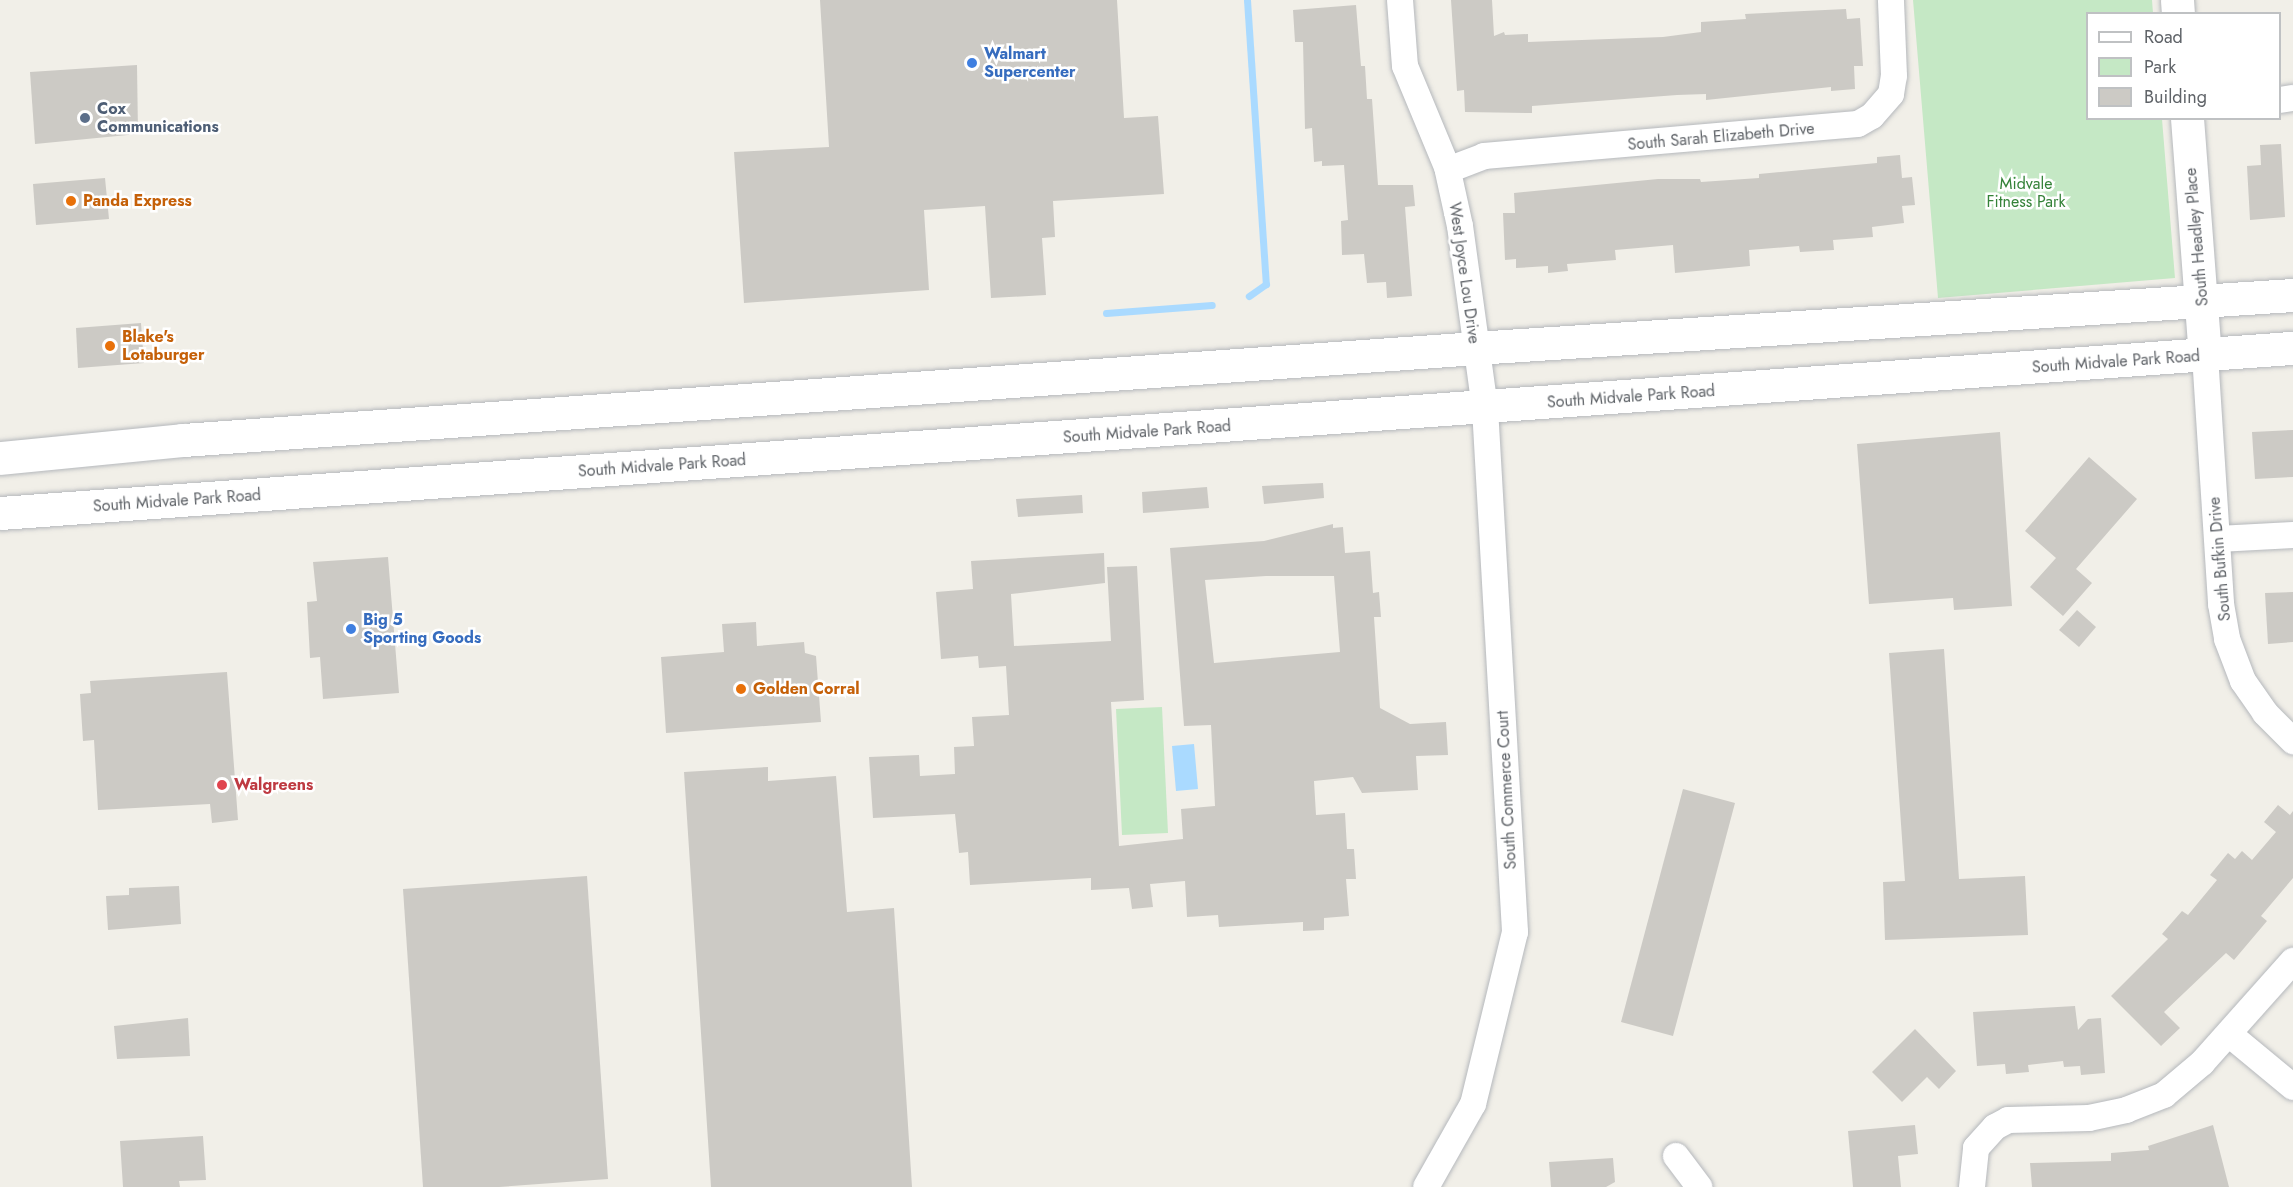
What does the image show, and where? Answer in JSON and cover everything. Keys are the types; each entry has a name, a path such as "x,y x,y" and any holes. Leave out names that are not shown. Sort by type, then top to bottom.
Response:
{"main road":[{"name":"South Headley Place","path":"2187,120 2203,302 2205,356"},
{"path":"0,458 183,441 1477,362 2293,295"},
{"name":"South Midvale Park Road","path":"0,513 1485,408 2293,348"}],"street":[{"name":"West Joyce Lou Drive","path":"1400,0 1405,66 1448,170 1460,226 1477,362"},
{"name":"South Sarah Elizabeth Drive","path":"1448,170 1484,156 1858,124 1872,116 1891,94 1894,76 1891,0"},
{"name":"South Bufkin Drive","path":"2205,356 2221,604 2234,658 2265,713 2293,741"},
{"name":"South Commerce Court","path":"1425,1187 1473,1104 1515,932 1485,408 1477,362"},
{"path":"2218,539 2293,535"},
{"path":"1972,1187 1975,1132 2008,1120 2089,1118 2126,1110 2164,1095 2202,1064 2293,961"},
{"path":"2229,1034 2293,1087"},
{"path":"1676,1156 1699,1187"}],"green space":[{"name":"Midvale Fitness Park","path":"1913,0 2152,0 2153,12 2086,12 2086,120 2162,120 2175,278 1938,298"},
{"path":"1162,707 1168,833 1122,835 1116,709"}],"water":[{"path":"1194,744 1198,789 1176,791 1172,746"}],"building":[{"name":"Walmart Supercenter","path":"820,0 1117,0 1124,118 1158,116 1164,194 1053,201 1055,237 1042,238 1046,295 991,298 985,206 924,210 929,290 744,303 734,152 829,147"},
{"path":"1451,0 1492,0 1494,36 1504,32 1505,35 1528,34 1528,42 1663,37 1701,32 1701,22 1746,19 1745,14 1846,9 1847,19 1860,18 1863,66 1854,66 1855,89 1831,91 1831,87 1706,100 1706,94 1677,95 1532,106 1532,113 1465,112 1464,90 1457,91"},
{"path":"1356,5 1361,66 1365,66 1367,99 1372,99 1378,185 1413,185 1415,206 1405,207 1412,296 1387,298 1386,282 1367,283 1364,254 1342,255 1341,221 1348,220 1344,165 1322,166 1322,161 1314,162 1312,128 1305,129 1303,42 1295,42 1293,10"},
{"name":"Cox Communications","path":"137,65 138,134 35,144 30,72"},
{"path":"2281,144 2285,217 2250,220 2247,166 2261,165 2260,145"},
{"path":"1900,155 1902,178 1912,177 1915,205 1902,206 1904,223 1872,227 1873,237 1833,240 1834,250 1800,252 1799,246 1749,250 1750,266 1675,273 1673,245 1615,250 1616,260 1567,264 1568,271 1548,273 1548,266 1516,268 1516,259 1505,260 1503,213 1515,213 1514,193 1658,179 1700,179 1701,182 1759,178 1759,174 1877,163 1877,157"},
{"name":"Panda Express","path":"105,178 109,219 36,225 33,184"},
{"name":"Blake's Lotaburger","path":"141,323 144,363 78,368 76,328"},
{"path":"2293,430 2293,477 2255,479 2252,432"},
{"path":"2000,432 2012,606 1954,610 1953,598 1869,604 1857,444"},
{"path":"2089,457 2137,499 2076,569 2092,583 2063,616 2030,587 2056,558 2025,531"},
{"path":"1323,483 1324,498 1264,504 1262,486"},
{"path":"1207,487 1209,508 1143,513 1142,492"},
{"path":"1082,495 1083,513 1018,517 1016,499"},
{"path":"1333,524 1333,528 1343,527 1345,553 1370,551 1373,593 1379,592 1381,617 1374,617 1380,708 1410,724 1446,722 1448,755 1416,756 1418,790 1362,793 1353,777 1314,781 1316,815 1345,813 1347,849 1354,849 1356,879 1346,879 1349,916 1324,918 1324,930 1303,931 1303,922 1219,927 1218,915 1187,917 1185,881 1150,884 1153,907 1132,909 1129,888 1091,890 1091,878 970,885 968,852 959,853 955,814 873,818 869,757 919,755 920,776 955,774 954,747 974,746 972,717 1009,715 1006,666 979,668 978,656 941,659 936,592 973,589 971,561 1104,553 1105,583 1011,594 1014,646 1111,641 1107,567 1137,566 1144,700 1111,702 1119,846 1183,839 1181,809 1215,806 1211,725 1184,726 1170,548 1264,541","holes":["1266,576 1334,576 1340,652 1214,663 1205,580"]},
{"name":"Big 5 Sporting Goods","path":"388,557 399,693 323,699 320,657 310,658 307,602 317,601 313,562"},
{"path":"2293,592 2293,642 2268,644 2265,593"},
{"path":"2077,610 2096,627 2079,647 2059,630"},
{"name":"Golden Corral","path":"756,622 757,646 804,642 805,653 816,656 821,722 666,733 661,657 724,652 722,624"},
{"path":"1944,649 1959,879 2025,876 2028,935 1885,940 1883,882 1905,881 1889,653"},
{"name":"Walgreens","path":"227,672 238,820 212,823 210,804 98,810 94,740 83,741 80,694 91,693 90,681"},
{"path":"768,767 768,781 836,776 847,912 894,908 912,1187 711,1187 684,772"},
{"path":"1683,789 1735,803 1673,1036 1621,1022"},
{"path":"2278,805 2290,815 2293,811 2293,878 2261,916 2267,921 2234,960 2226,953 2164,1012 2180,1028 2161,1046 2111,996 2168,939 2162,934 2182,911 2188,915 2217,880 2210,875 2228,853 2235,859 2242,851 2252,860 2276,832 2264,822"},
{"path":"587,876 608,1179 499,1187 423,1187 403,889"},
{"path":"179,886 181,924 108,930 106,896 129,895 129,888"},
{"path":"2075,1006 2078,1030 2088,1019 2101,1018 2105,1073 2081,1075 2080,1066 2064,1067 2063,1061 2028,1065 2029,1072 2006,1074 2005,1064 1977,1066 1973,1012"},
{"path":"188,1018 190,1056 117,1059 114,1026"},
{"path":"1915,1029 1956,1071 1939,1089 1927,1077 1902,1102 1872,1072"},
{"path":"1915,1125 1918,1154 1898,1156 1901,1187 1853,1187 1848,1131"},
{"path":"2213,1125 2229,1187 2032,1187 2030,1163 2111,1161 2111,1153 2149,1150 2148,1146"},
{"path":"203,1136 206,1180 179,1181 180,1187 123,1187 120,1141"},
{"path":"1613,1158 1615,1182 1606,1187 1551,1187 1549,1162"}],"waterway":[{"path":"1247,0 1266,284 1249,296"},
{"path":"1106,313 1212,305"}],"place":[{"name":"Walmart Supercenter","path":"972,63"},
{"name":"Cox Communications","path":"85,118"},
{"name":"Panda Express","path":"71,201"},
{"name":"Blake's Lotaburger","path":"110,346"},
{"name":"Big 5 Sporting Goods","path":"351,629"},
{"name":"Golden Corral","path":"741,689"},
{"name":"Walgreens","path":"222,785"}]}
